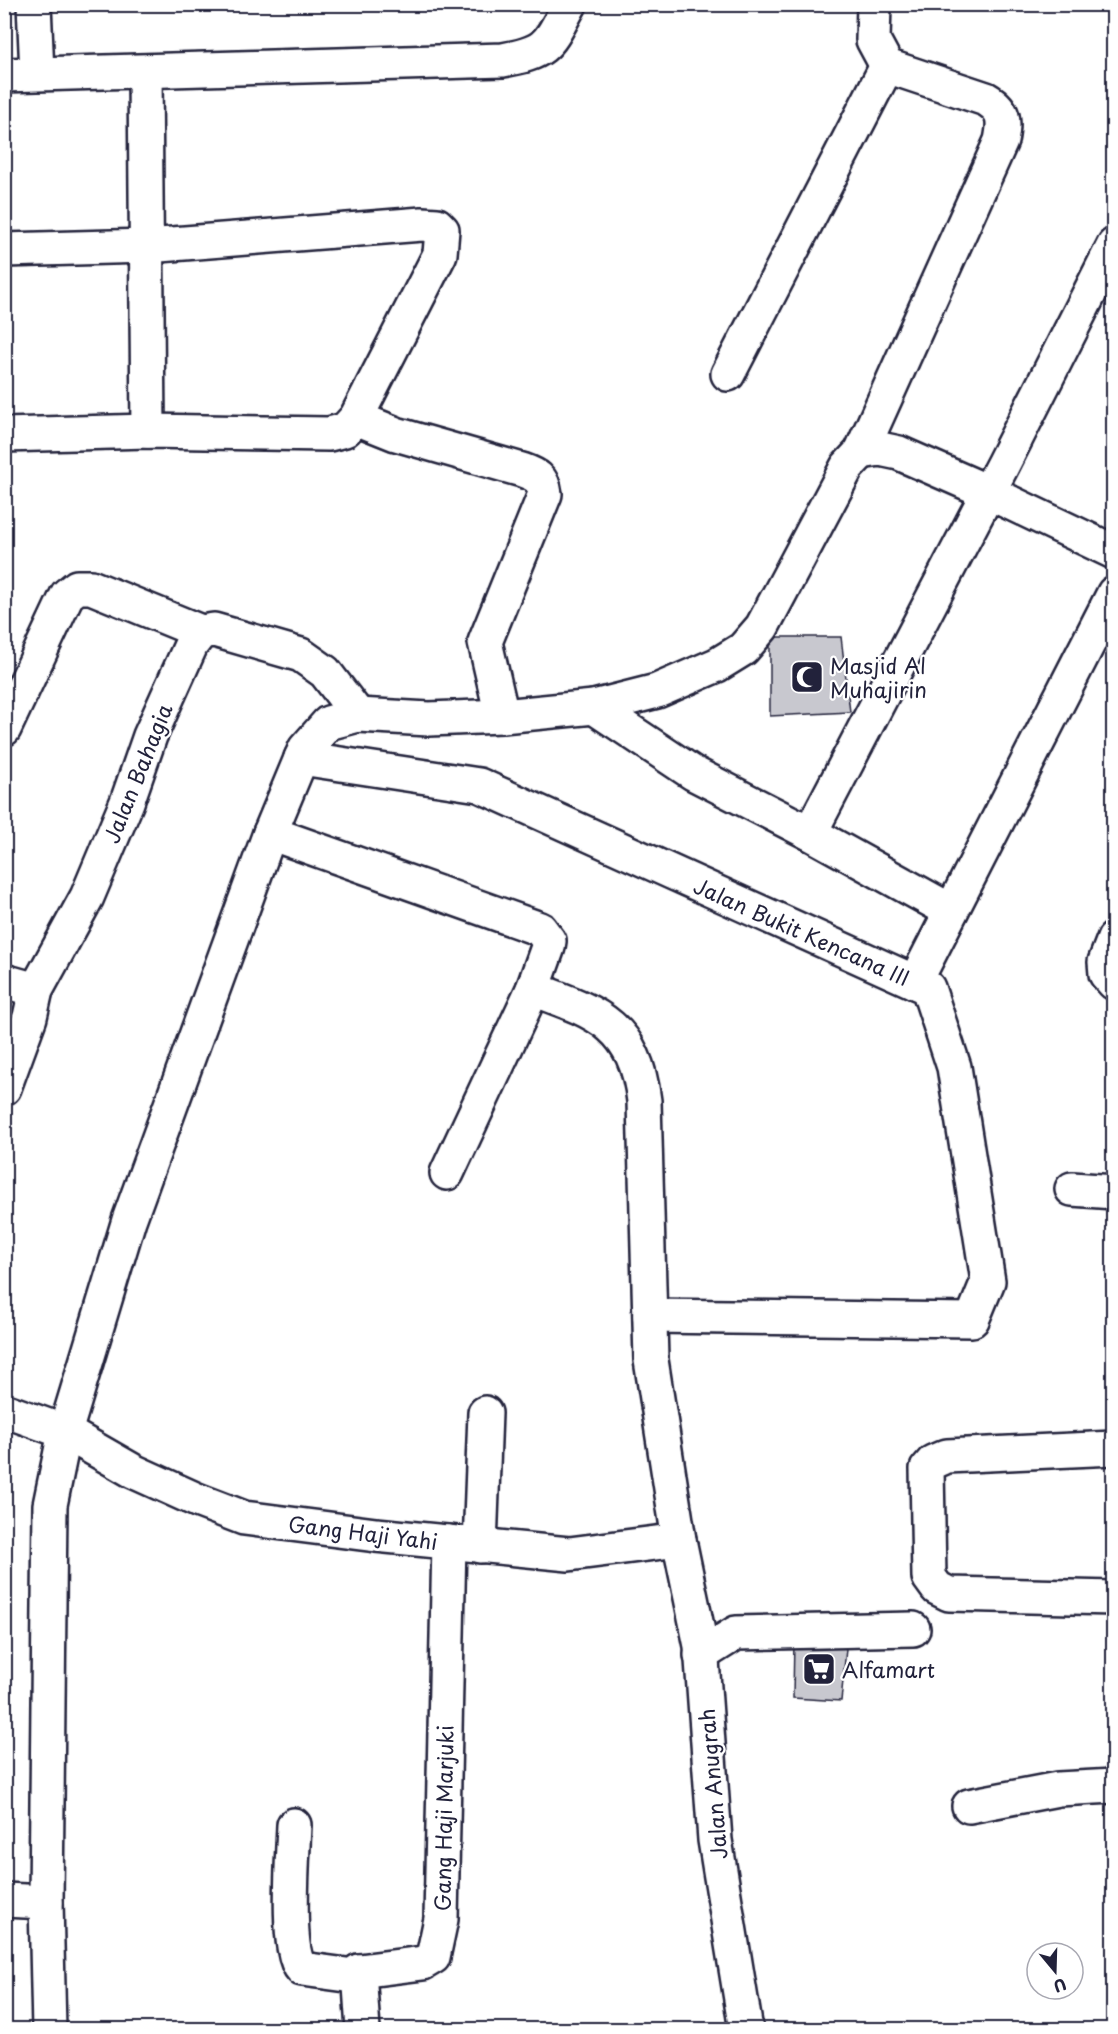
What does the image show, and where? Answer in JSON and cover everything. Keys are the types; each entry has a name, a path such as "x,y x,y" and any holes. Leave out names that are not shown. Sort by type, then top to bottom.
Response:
{"street":[{"path":"34,4 37,73"},
{"path":"4,75 503,60 530,55 547,45 570,4"},
{"path":"49,2030 46,1902 50,1505 65,1432 129,1220 270,833 305,749 328,723 358,715 429,719 502,716 594,707 657,691 717,665 743,650 768,618 847,467 861,452 1001,141 1005,119 998,106 986,99 887,66 873,40 874,4"},
{"path":"728,374 887,66"},
{"path":"145,72 147,431"},
{"path":"4,250 147,246 437,225 442,230 443,240 440,254 356,418 345,430 336,433 147,431 4,435"},
{"path":"810,833 988,492 1113,245"},
{"path":"356,418 396,434 522,470 538,476 544,483 545,494 485,642 502,716"},
{"path":"861,452 880,449 899,453 988,492 1113,552"},
{"path":"4,729 67,596 77,587 91,587 201,632 214,630 301,655 325,672 358,715"},
{"path":"915,982 1113,592"},
{"name":"Jalan Bahagia","path":"4,1088 30,1017 36,990 87,897 127,802 150,736 191,645 201,632"},
{"path":"594,707 693,773 810,833 951,911"},
{"name":"Jalan Bukit Kencana III","path":"301,758 479,785 928,988 954,1067 988,1281 972,1320 650,1316"},
{"path":"270,833 540,929 549,941 549,947 533,989 447,1173"},
{"path":"1113,939 1105,962 1106,975 1113,983"},
{"path":"4,981 36,990"},
{"name":"Jalan Anugrah","path":"533,989 575,1005 609,1024 625,1041 640,1071 644,1101 651,1360 679,1540 701,1655 715,1840 746,2030"},
{"path":"1072,1189 1113,1192"},
{"name":"Gang Haji Yahi","path":"4,1410 65,1432 133,1471 244,1518 569,1554 679,1540"},
{"name":"Gang Haji Marjuki","path":"294,1825 291,1928 296,1963 308,1971 354,1976 360,1971 423,1963 434,1957 441,1919 465,1544 484,1413"},
{"path":"1113,1448 947,1456 933,1462 927,1469 929,1577 937,1588 949,1594 1113,1598"},
{"path":"701,1655 736,1633 913,1629"},
{"path":"969,1806 1058,1789 1113,1786"},
{"path":"4,1900 46,1902"},
{"path":"360,1971 363,2030"}],"building":[{"path":"770,637 841,637 850,712 770,716"},
{"name":"Alfamart","path":"847,1638 841,1701 793,1698 794,1640"}],"place":[{"name":"Masjid Al Muhajirin","path":"807,677"},
{"name":"Alfamart","path":"819,1669"}]}
